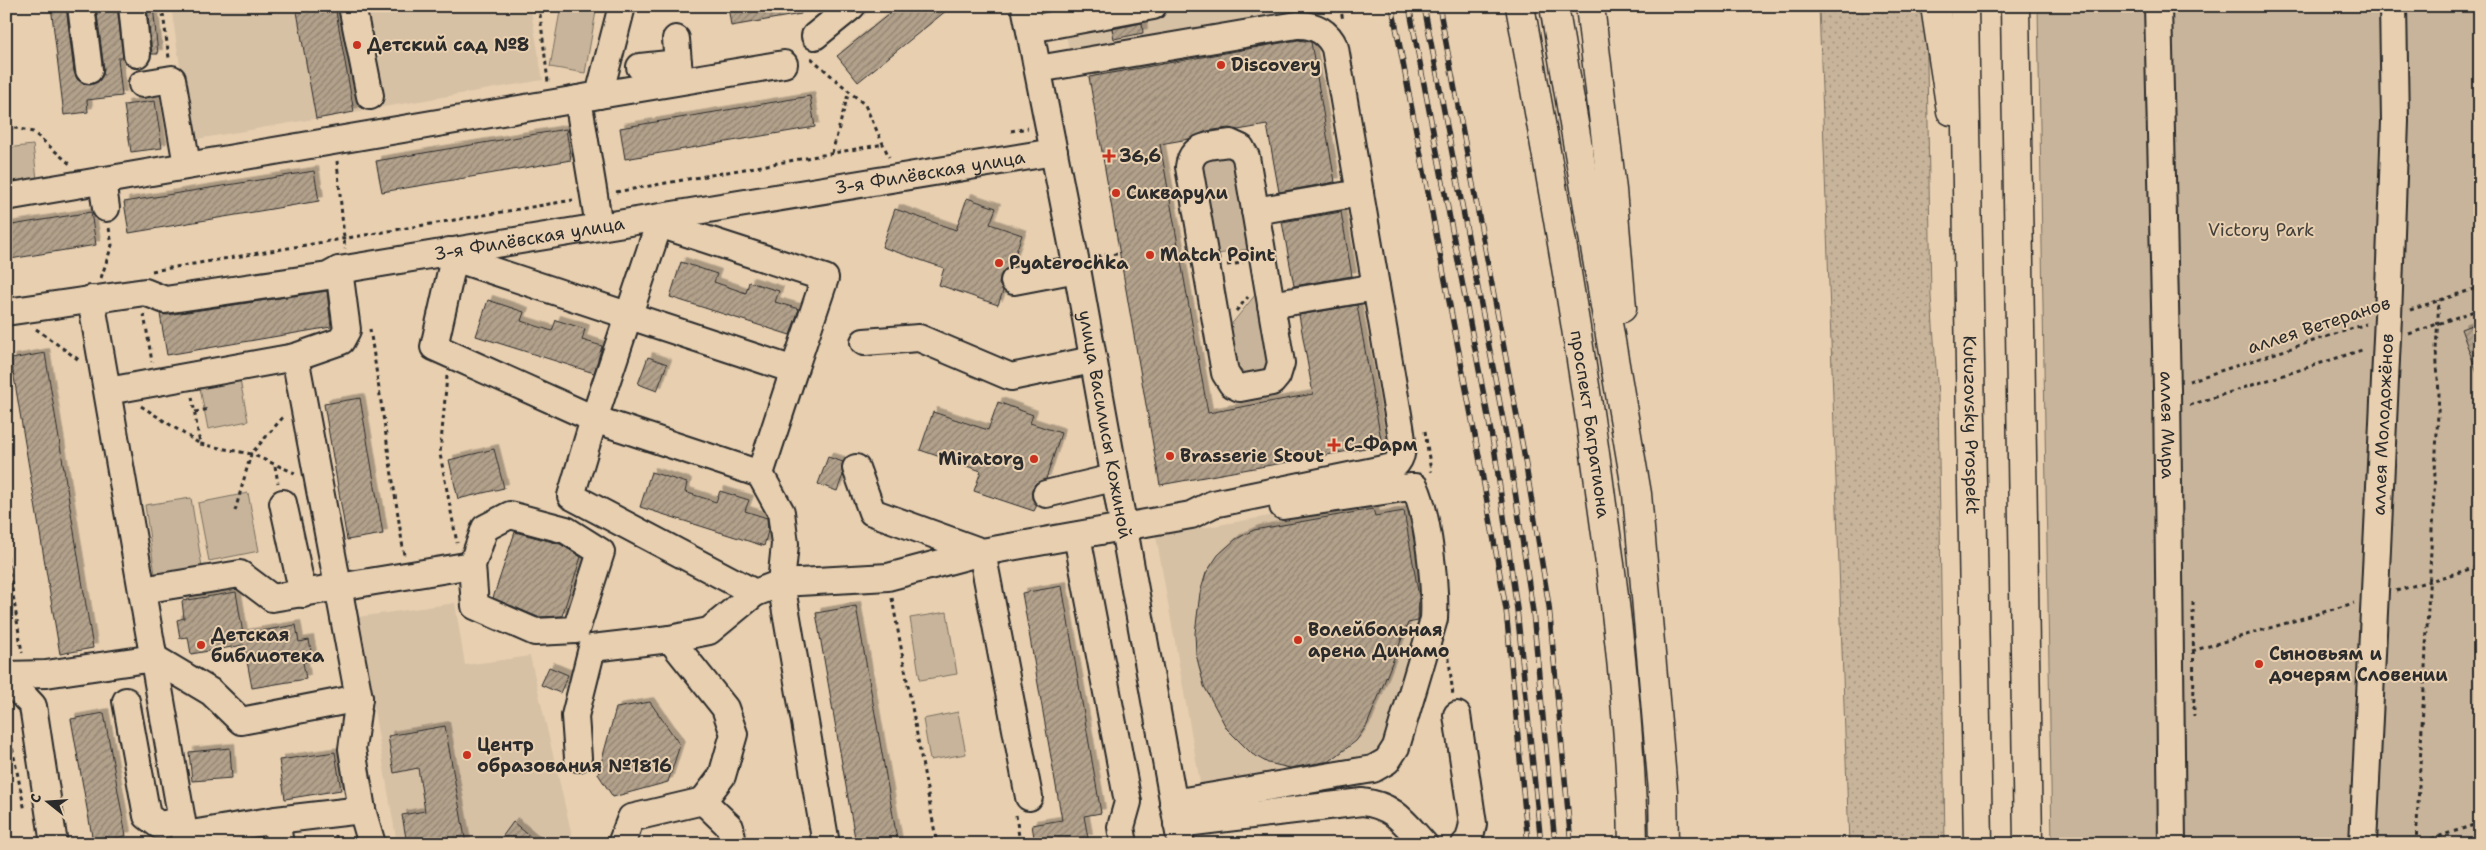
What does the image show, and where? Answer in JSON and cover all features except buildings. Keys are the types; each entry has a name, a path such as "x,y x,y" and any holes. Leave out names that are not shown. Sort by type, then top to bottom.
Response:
{"main road":[{"path":"1505,6 1553,188"},
{"name":"проспект Багратиона","path":"1520,6 1588,394 1616,605 1632,791 1633,844"},
{"name":"проспект Багратиона","path":"1554,6 1637,494 1663,790 1664,844"},
{"path":"1590,6 1612,190 1637,494"},
{"path":"1935,6 1967,208"},
{"name":"Kutuzovsky Prospekt","path":"1964,6 1978,844"},
{"path":"2015,6 2028,844"}],"street":[{"path":"81,6 89,70"},
{"path":"132,6 137,54"},
{"path":"352,6 370,96"},
{"path":"599,226 589,97 622,6"},
{"path":"812,45 852,6"},
{"path":"1028,18 1152,6"},
{"name":"аллея Мира","path":"2158,6 2167,389 2172,844"},
{"name":"аллея Молодожёнов","path":"2363,844 2388,330 2395,121 2393,6"},
{"name":"улица Василисы Кожиной","path":"1028,18 1054,152 1087,263 1092,360 1177,824"},
{"path":"1038,70 1297,25 1311,26 1328,36 1335,48 1403,447 1400,461 1393,466 1213,504 1191,515"},
{"path":"6,197 589,97 678,61"},
{"path":"640,67 678,61 784,64"},
{"path":"142,84 172,79 187,165"},
{"path":"1230,143 1241,148 1246,157 1255,211 1281,363 1277,376 1272,382 1240,388 1232,384 1225,373 1189,167 1199,148 1230,143"},
{"name":"3-я Филёвская улица","path":"8,312 94,298 141,293 165,300 328,276 343,269 451,255 599,226 663,221 951,168 1054,152"},
{"path":"95,181 106,208"},
{"path":"1255,211 1360,193"},
{"path":"755,593 572,496 594,419 628,315 663,221 824,278 760,474"},
{"path":"794,370 451,255 434,347 594,419 760,474 781,512 785,544 781,583 826,844"},
{"path":"1014,281 1087,263"},
{"path":"109,386 155,383 295,357 341,342 347,330 343,269"},
{"path":"1271,305 1376,287"},
{"path":"94,298 184,833"},
{"path":"864,342 920,338 1010,377 1092,360"},
{"path":"295,357 359,698 352,749 362,810 372,844"},
{"path":"856,468 872,512 982,552"},
{"path":"1046,494 1113,478"},
{"path":"578,758 575,716 592,648 670,639 709,631 755,593 781,583 888,577 982,552 1191,515 1226,515 1415,487 1425,516 1434,613 1396,747 1387,761 1374,769 1177,824"},
{"path":"283,503 303,594"},
{"path":"510,515 566,530 601,552 576,630 535,632 475,606 467,566 485,528 510,515"},
{"path":"1078,536 1128,802 1121,828 1124,844"},
{"path":"982,552 1029,797"},
{"path":"142,590 240,574 272,598 467,566"},
{"path":"621,844 631,818 703,800 722,776 734,734 725,708 670,639"},
{"path":"10,670 46,674 154,658 211,692 241,721 359,698"},
{"path":"10,670 32,706 54,844"},
{"path":"126,701 147,816 159,825 184,833 278,832 362,810"},
{"path":"1456,715 1473,824 1469,840 1465,844"},
{"path":"703,800 730,827 733,844"},
{"path":"1177,824 1362,802 1379,804 1393,812 1424,844"}],"path":[{"path":"162,6 172,79"},
{"path":"540,6 551,102"},
{"path":"812,45 849,91 864,105 880,134"},
{"path":"831,154 849,91"},
{"path":"6,126 33,132 95,181"},
{"path":"1011,131 1028,128"},
{"path":"334,140 344,238 343,269"},
{"path":"94,298 112,245 106,208"},
{"path":"155,383 138,274 344,238"},
{"path":"1087,263 1118,254"},
{"path":"1207,269 1265,266"},
{"path":"1218,333 1265,266"},
{"name":"аллея Ветеранов","path":"2167,389 2388,330 2439,300 2480,287"},
{"path":"2439,300 2436,350 2439,393 2416,844 2480,823"},
{"path":"2190,405 2388,330 2437,324 2480,309"},
{"path":"8,312 109,386 200,444 251,454 275,466 318,481"},
{"path":"369,325 407,576"},
{"path":"448,353 440,454 467,566"},
{"path":"188,377 200,444"},
{"path":"235,511 251,454 302,395"},
{"path":"195,412 209,409"},
{"path":"6,549 23,652 10,670"},
{"path":"2171,660 2194,650 2480,566"},
{"path":"888,577 937,844"},
{"path":"6,716 26,814"},
{"path":"1020,844 1015,812 1029,797"}],"shaded area":[{"name":"Детский сад №8","path":"171,6 517,6 531,11 543,80 191,140"},
{"path":"1060,6 1322,6 1070,54"},
{"name":"Волейбольная арена Динамо","path":"1429,488 1424,671 1395,775 1204,805 1156,536"},
{"name":"Центр образования №1816","path":"455,603 465,665 530,656 574,844 397,844 358,617"}],"green space":[{"path":"561,6 597,6 585,73 550,67"},
{"path":"1819,6 1926,6 1931,297 1938,396 1945,844 1849,844"},
{"name":"Victory Park","path":"2038,6 2480,6 2480,844 2052,844"},
{"path":"33,145 37,179 6,182 6,148"},
{"path":"1210,154 1231,157 1233,160 1249,249 1218,254 1203,166"},
{"path":"1256,294 1268,363 1260,373 1249,375 1237,368 1230,326"},
{"path":"240,380 248,421 208,429 200,388"},
{"path":"248,493 259,551 209,561 198,503"},
{"path":"191,498 202,567 155,574 145,505"},
{"path":"947,612 957,674 920,680 910,618"},
{"path":"958,712 966,754 930,760 923,719"}],"railway":[{"path":"1392,6 1479,456 1506,609 1528,844"},
{"path":"1409,6 1495,453 1517,609 1541,844"},
{"path":"1424,6 1509,451 1533,612 1555,844"},
{"path":"1439,6 1523,448 1549,606 1571,844"}],"place":[{"name":"Детский сад №8","path":"357,45"},
{"name":"Discovery","path":"1221,65"},
{"name":"36,6","path":"1109,156"},
{"name":"Сикварули","path":"1116,193"},
{"name":"Match Point","path":"1150,255"},
{"name":"Pyaterochka","path":"999,263"},
{"name":"C-Фарм","path":"1334,445"},
{"name":"Brasserie Stout","path":"1170,456"},
{"name":"Miratorg","path":"1034,459"},
{"name":"Волейбольная арена Динамо","path":"1298,640"},
{"name":"Детская библиотека","path":"201,645"},
{"name":"Сыновьям и дочерям Словении","path":"2259,664"},
{"name":"Центр образования №1816","path":"467,755"}]}
